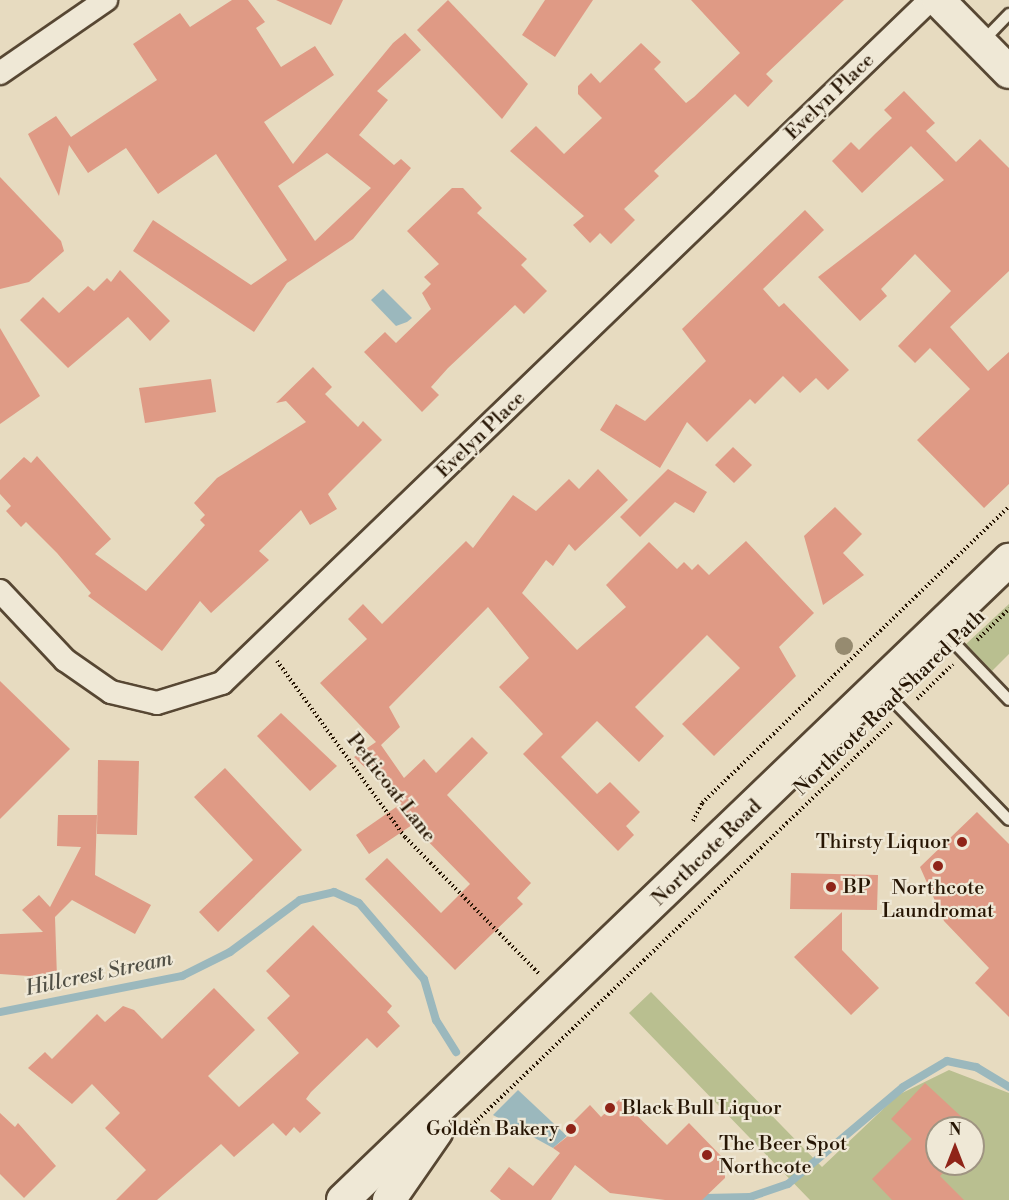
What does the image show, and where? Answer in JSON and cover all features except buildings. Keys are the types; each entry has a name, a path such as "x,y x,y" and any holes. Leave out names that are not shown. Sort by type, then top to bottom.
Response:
{"main road":[{"path":"938,0 1009,72"},
{"name":"Northcote Road","path":"389,1200 418,1155 449,1117 461,1090 1009,560"},
{"path":"343,1200 461,1090"}],"street":[{"path":"0,73 106,0"},
{"name":"Evelyn Place","path":"0,591 65,660 111,692 157,702 222,683 930,0"}],"lane":[{"path":"981,42 1009,14"},
{"path":"939,628 1009,700"},
{"path":"879,685 1009,820"}],"path":[{"path":"691,826 702,803 1009,507"},
{"name":"Northcote Road Shared Path","path":"462,1135 1009,609"},
{"name":"Petticoat Lane","path":"277,660 405,837 542,977 550,969"}],"green space":[{"path":"1009,604 1009,654 992,671 966,644"},
{"path":"651,992 822,1167 898,1095 949,1070 1009,1093 1009,1200 810,1200 629,1013"}],"water":[{"path":"383,289 412,318 396,326 371,300"},
{"path":"518,1090 567,1136 553,1148 493,1115"}],"waterway":[{"name":"Hillcrest Stream","path":"0,1012 182,976 230,952 300,900 334,892 359,903 424,979 436,1020 456,1052"},
{"name":"Hillcrest Stream","path":"705,1198 750,1197 788,1184 903,1087 947,1061 976,1067 1009,1087"}],"place":[{"name":"Thirsty Liquor","path":"962,842"},
{"name":"Northcote Laundromat","path":"938,866"},
{"name":"BP","path":"831,887"},
{"name":"Black Bull Liquor","path":"610,1108"},
{"name":"Golden Bakery","path":"571,1129"},
{"name":"The Beer Spot Northcote","path":"707,1155"}]}
